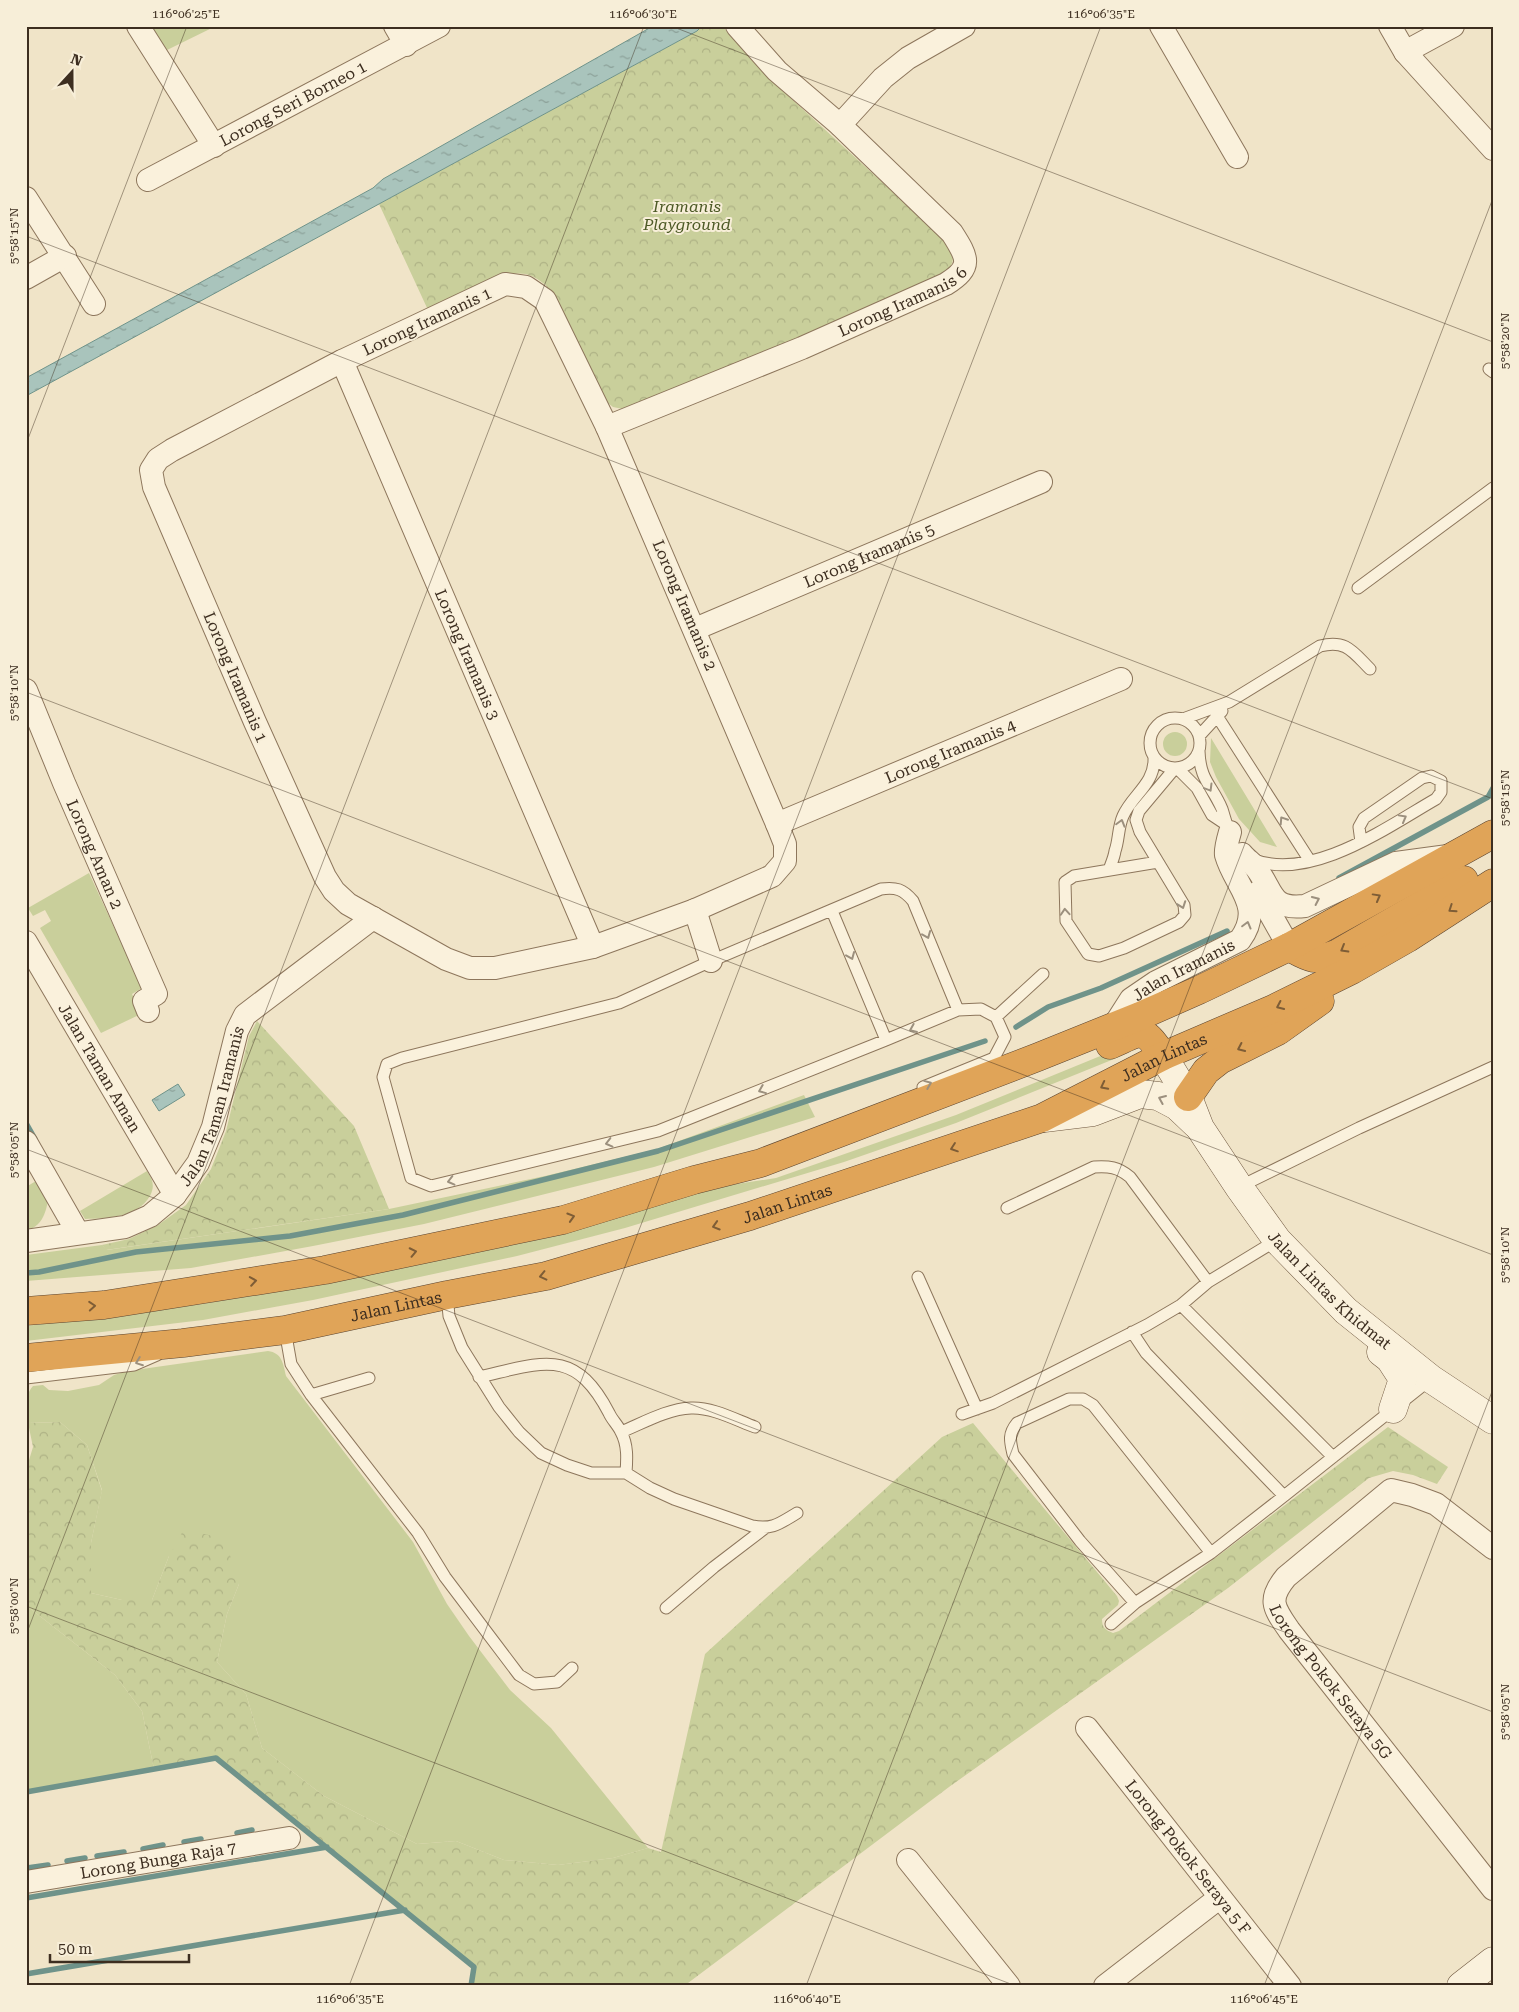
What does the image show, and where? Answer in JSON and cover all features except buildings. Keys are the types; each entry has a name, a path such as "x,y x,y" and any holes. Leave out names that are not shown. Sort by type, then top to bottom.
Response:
{"highway":[{"path":"26,1311 104,1305 325,1270 563,1220 694,1180 761,1163 1038,1057 1157,1009 1290,947 1452,855 1493,834"},
{"path":"1290,947 1304,955 1320,960 1336,954 1493,864"},
{"name":"Jalan Lintas","path":"26,1358 183,1343 285,1330 546,1276 856,1182 1042,1118 1163,1056 1275,1008 1352,970 1408,938 1493,882"},
{"path":"1188,1097 1206,1071 1234,1052 1278,1030 1313,1007 1330,994 1352,970"},
{"path":"761,1163 789,1166 877,1138 1007,1089 1137,1034 1146,1034 1150,1037 1163,1056"}],"street":[{"path":"138,26 214,146"},
{"name":"Lorong Seri Borneo 1","path":"148,180 214,146 400,36 439,26"},
{"name":"Lorong Iramanis 6","path":"607,426 802,348 946,284 958,276 965,268 966,258 952,233 840,125 777,70 737,26"},
{"path":"840,125 883,78 908,58 964,26"},
{"path":"1161,26 1236,157"},
{"path":"1390,26 1404,52 1493,149"},
{"path":"1404,52 1452,26"},
{"path":"26,198 65,256 94,304"},
{"path":"26,278 65,256"},
{"name":"Lorong Iramanis 2","path":"505,284 526,287 545,300 607,426 785,844 785,861 772,876 695,910"},
{"name":"Lorong Iramanis 1","path":"505,284 342,361 172,450 158,459 151,470 154,487 255,722 325,877 334,891 348,904 446,959 470,968 495,968 593,947 695,910"},
{"name":"Lorong Iramanis 3","path":"342,361 593,947"},
{"name":"Lorong Iramanis 5","path":"695,629 1041,482"},
{"name":"Lorong Iramanis 4","path":"777,824 1121,679"},
{"name":"Lorong Aman 2","path":"26,690 64,783 156,994 144,1001 148,1011"},
{"name":"Jalan Iramanis","path":"1116,1024 1131,999 1156,982 1240,940 1248,930 1250,914 1248,900 1226,853 1227,828"},
{"path":"1242,854 1256,868 1273,896 1280,903 1290,908 1305,906 1396,863 1452,855"},
{"path":"1242,854 1250,878 1290,947"},
{"path":"695,910 710,961"},
{"name":"Jalan Taman Iramanis","path":"26,1242 125,1226 150,1216 175,1195 198,1163 213,1127 237,1031 246,1015 373,918"},
{"name":"Jalan Taman Aman","path":"26,942 175,1195"},
{"path":"1163,1056 1188,1097 1200,1128"},
{"path":"1042,1118 1093,1112 1140,1094 1158,1096 1177,1106 1200,1128"},
{"name":"Jalan Lintas Khidmat","path":"1200,1128 1238,1187 1277,1240 1346,1311 1431,1379 1493,1420"},
{"path":"26,1142 78,1233"},
{"path":"26,1302 57,1308"},
{"path":"1346,1311 1365,1339 1390,1359 1403,1379 1393,1409"},
{"name":"Lorong Pokok Seraya 5G","path":"1493,1548 1436,1504 1412,1494 1391,1490 1286,1577 1278,1586 1274,1598 1275,1610 1290,1630 1493,1889"},
{"name":"Lorong Pokok Seraya 5 F","path":"1087,1728 1290,1986"},
{"name":"Lorong Bunga Raja 7","path":"26,1882 289,1838"},
{"path":"908,1860 1009,1986"},
{"path":"1105,1986 1219,1898"},
{"path":"1461,1986 1493,1961"}],"lane":[{"path":"1358,588 1493,488"},
{"path":"1109,870 1116,850 1123,815 1150,780 1155,767 1150,743 1154,728 1167,719 1183,719 1230,702 1320,646 1332,642 1346,646 1370,669"},
{"path":"1199,736 1230,702"},
{"path":"1217,716 1310,861"},
{"path":"1183,719 1190,723 1199,736 1199,762 1204,778 1222,810 1227,828 1242,854 1257,861 1274,865 1310,861 1330,856 1361,842 1436,800 1440,792 1441,781 1431,776 1422,778 1364,818 1359,827 1361,842"},
{"path":"1154,758 1167,767 1176,768 1190,764 1196,758 1199,751"},
{"path":"1176,768 1197,788 1212,815 1227,828"},
{"path":"1158,862 1074,876 1065,882 1066,921 1088,954 1099,956 1124,948 1179,922 1185,915 1184,906 1158,862 1140,832 1136,820 1139,811 1176,768"},
{"path":"891,1114 909,1092 994,1058 1005,1037 996,1017 981,1009 958,1010 658,1130 430,1186 411,1178 383,1077 387,1064 402,1058 619,1003 710,961 881,889 894,887 906,892 913,901 958,1010"},
{"path":"832,911 886,1040"},
{"path":"996,1017 1043,974"},
{"path":"1238,1187 1359,1128 1493,1067"},
{"path":"1007,1208 1094,1167 1109,1166 1121,1170 1130,1177 1208,1282"},
{"path":"962,1414 993,1403 1181,1305 1208,1282 1277,1240"},
{"path":"918,1277 977,1409"},
{"path":"447,1295 450,1316 462,1348 479,1377 498,1407 519,1432 541,1453 567,1465 591,1472 626,1473 650,1488 674,1499 752,1526 765,1528 776,1526 797,1513"},
{"path":"1181,1305 1333,1457"},
{"path":"285,1330 291,1364 310,1395 418,1534 444,1577 519,1675 534,1684 557,1682 572,1668"},
{"path":"1132,1332 1146,1353 1284,1496"},
{"path":"26,1378 134,1365 183,1343"},
{"path":"479,1377 520,1368 553,1364 572,1369 589,1382 621,1432 627,1451 626,1473"},
{"path":"310,1395 369,1378"},
{"path":"1111,1624 1135,1603 1211,1553 1431,1379"},
{"path":"1135,1603 1080,1541 1013,1454 1009,1440 1011,1430 1017,1423 1069,1399 1083,1399 1093,1405 1211,1553"},
{"path":"621,1432 667,1413 692,1408 709,1410 755,1427"},
{"path":"666,1608 714,1567 765,1528"}],"green space":[{"path":"149,26 216,26 167,50"},
{"name":"Iramanis Playground","path":"702,26 722,26 771,80 945,240 953,258 945,276 628,410 613,407 600,397 546,285 532,276 516,274 490,280 428,310 379,204 697,31"},
{"path":"1175,732 1180,733 1186,739 1186,749 1180,755 1175,756 1170,755 1164,749 1163,744 1164,739 1170,733"},
{"path":"1211,738 1277,847 1260,842 1239,819 1210,762"},
{"path":"89,873 142,988 132,994 141,1014 101,1033 40,928 51,921 45,910 33,916 28,908"},
{"path":"257,1021 354,1126 389,1209 106,1250 102,1245 129,1239 158,1225 186,1205 211,1169 226,1131 249,1036"},
{"path":"1115,1050 1120,1055 1119,1057 956,1123 844,1162 625,1228 517,1256 313,1300 203,1320 26,1341 26,1326 202,1304 313,1284 711,1188 776,1178 956,1115"},
{"path":"804,1095 815,1117 654,1167 424,1224 191,1268 26,1281 26,1255 102,1245 107,1250 389,1209 545,1176 657,1149"},
{"path":"147,1171 153,1186 150,1196 137,1209 121,1215 85,1219 80,1211"},
{"path":"36,1181 48,1200 47,1205 39,1223 26,1230 26,1187"},
{"path":"268,1351 279,1356 286,1376 413,1542 447,1604 510,1690 551,1728 648,1848 613,1858 558,1865 504,1860 456,1841 417,1844 324,1796 262,1748 246,1694 217,1662 227,1614 239,1584 169,1556 152,1600 122,1600 91,1593 91,1543 102,1490 87,1445 60,1422 28,1423 26,1403 30,1390 33,1386 43,1385 49,1390 68,1391 99,1385 114,1375 128,1371"},
{"path":"60,1422 87,1445 102,1491 91,1543 91,1593 122,1600 152,1600 169,1556 184,1529 225,1539 239,1584 227,1614 217,1662 246,1694 262,1748 324,1796 417,1844 456,1841 504,1860 558,1865 613,1858 648,1848 661,1852 705,1654 942,1437 973,1423 1117,1596 1118,1605 1102,1619 1104,1628 1113,1633 1119,1631 1388,1427 1448,1467 1437,1484 1413,1475 1393,1471 1369,1478 1228,1588 949,1787 684,1986 471,1986 474,1967 216,1758 154,1769 142,1711 115,1675 27,1606 26,1470 33,1447 28,1423"},
{"path":"26,1593 27,1606 115,1675 142,1711 154,1769 26,1792"}],"water":[{"path":"653,26 702,26 697,31 26,396 26,378 373,188 383,179"},
{"path":"178,1084 185,1095 159,1111 152,1100"}],"waterway":[{"path":"1339,878 1488,797 1493,788"},
{"path":"1016,1027 1048,1007 1101,988 1227,931"},
{"path":"26,1273 136,1252 290,1236 403,1215 658,1151 985,1041"},
{"path":"26,1123 35,1139"},
{"path":"26,1792 216,1758 474,1967 471,1986"},
{"path":"237,1833 252,1830"},
{"path":"184,1842 201,1839"},
{"path":"143,1849 163,1845"},
{"path":"26,1898 327,1847"},
{"path":"97,1856 124,1852"},
{"path":"67,1861 85,1858"},
{"path":"27,1868 48,1865"},
{"path":"26,1974 405,1910"}]}
